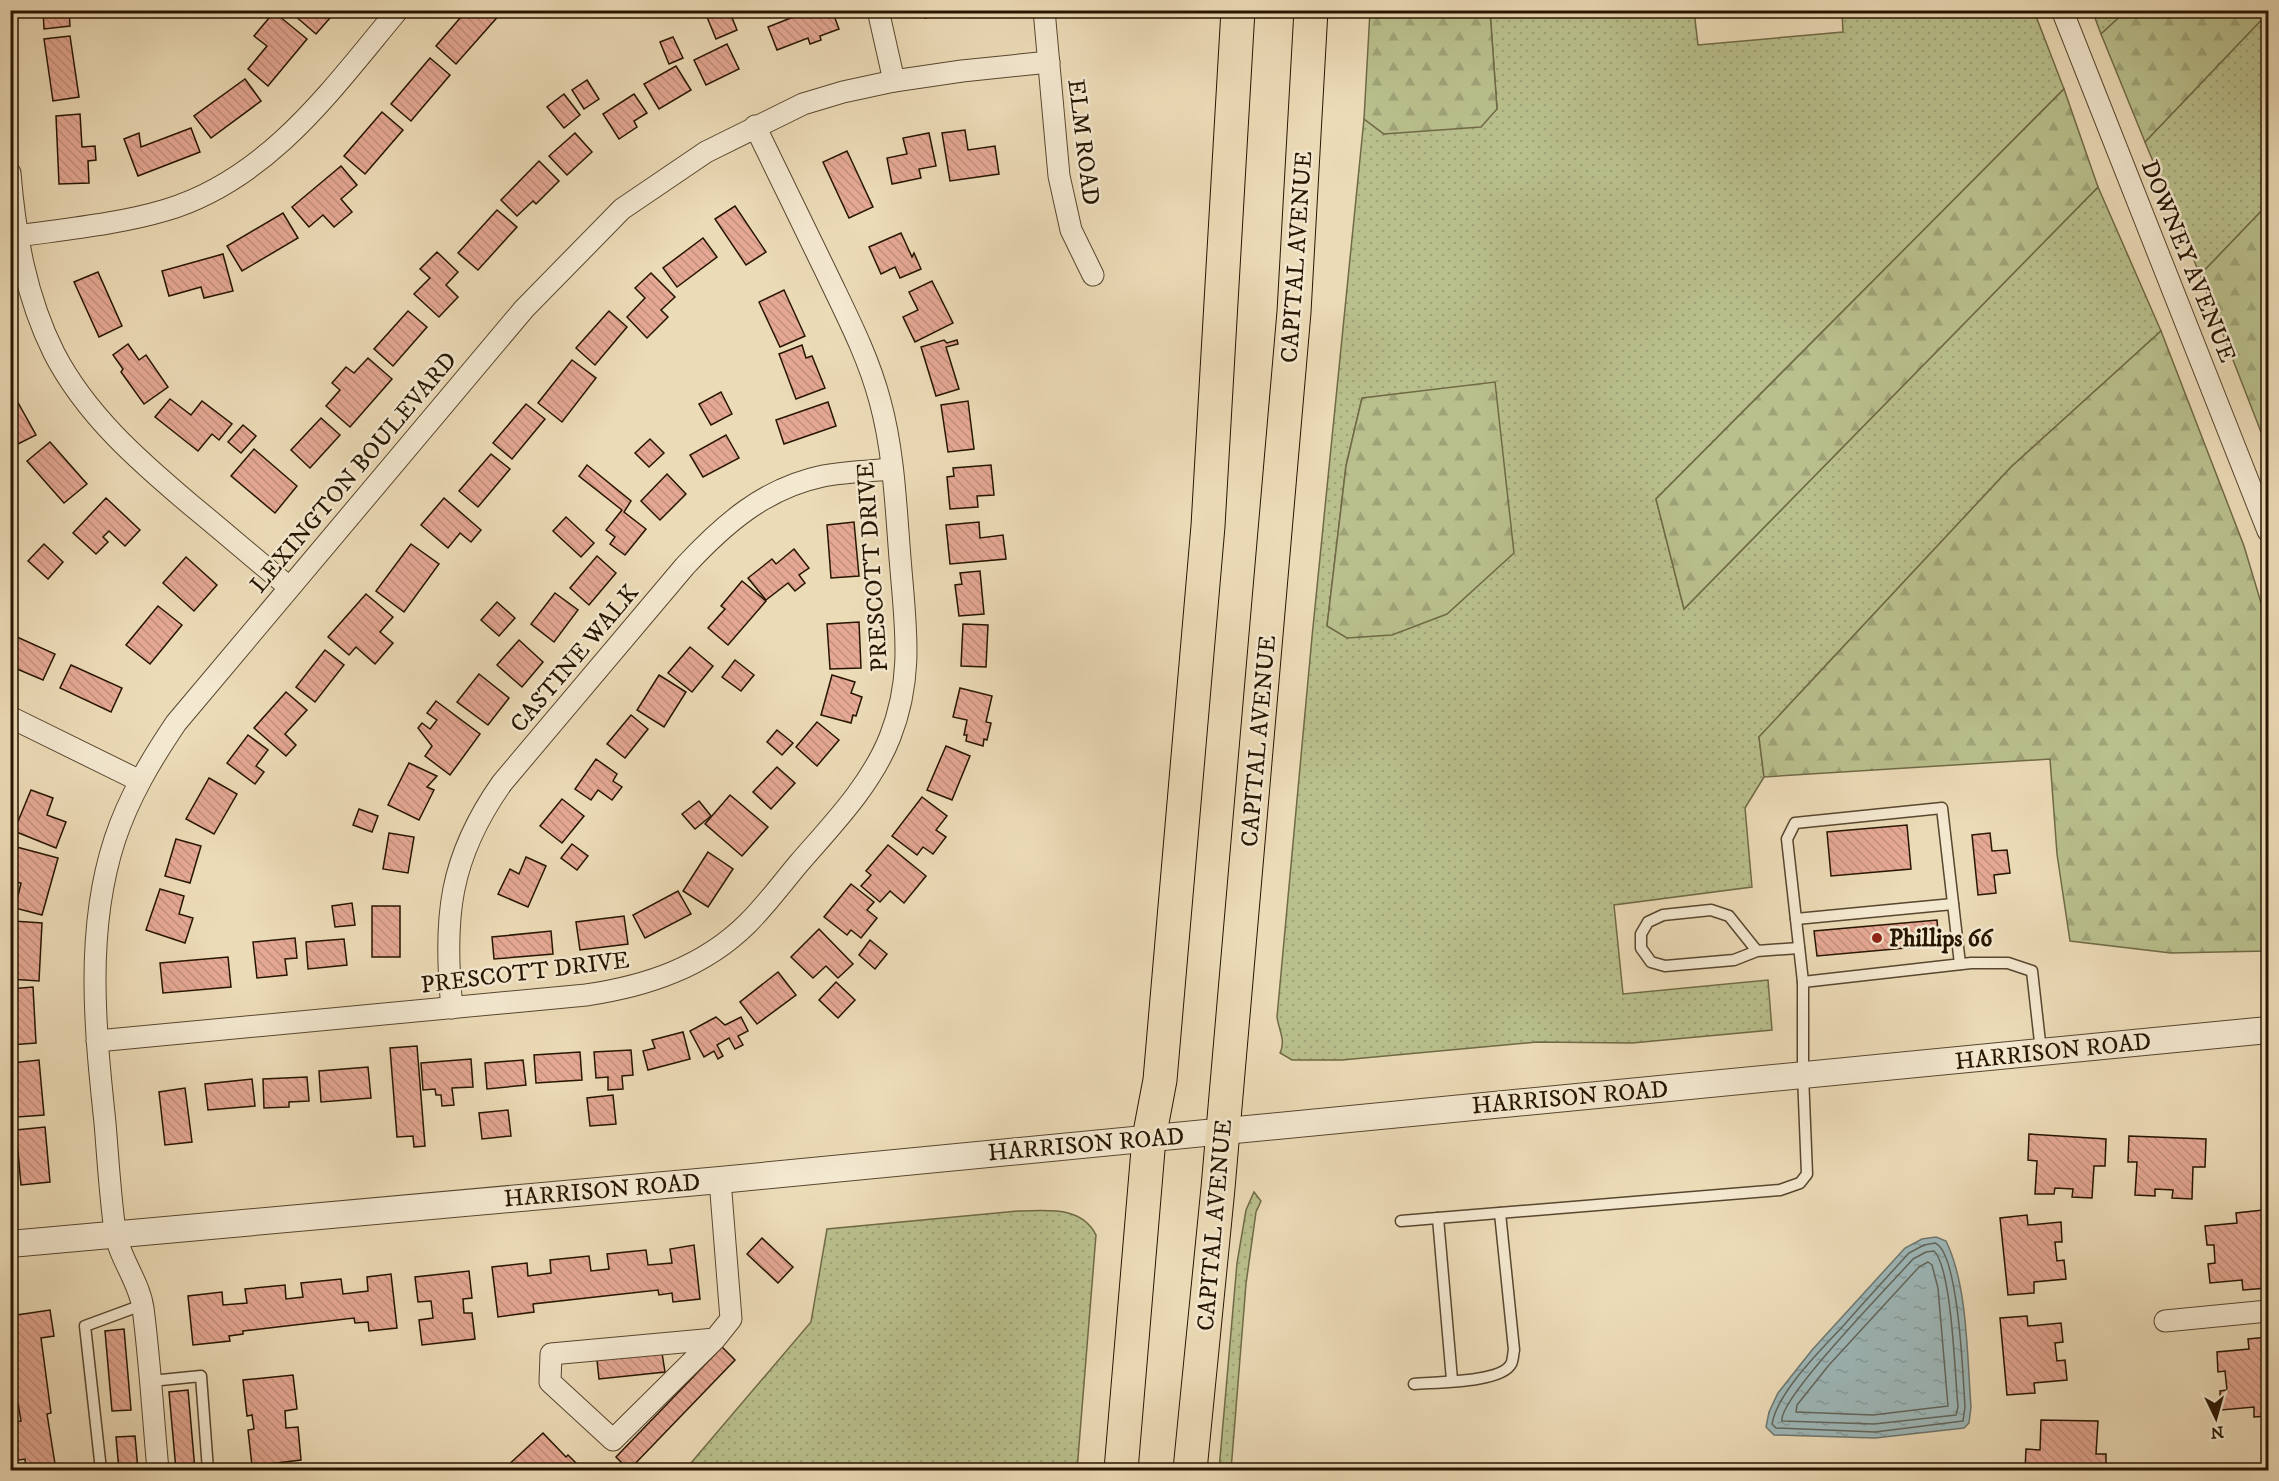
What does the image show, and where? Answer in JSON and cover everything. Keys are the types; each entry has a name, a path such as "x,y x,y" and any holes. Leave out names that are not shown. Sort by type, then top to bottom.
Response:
{"highway":[{"path":"1121,1470 1149,1138 1160,1080 1208,526 1238,10"},
{"name":"CAPITAL AVENUE","path":"1190,1470 1223,1131 1294,312 1311,10"}],"street":[{"path":"18,236 131,219 168,209 211,191 244,173 299,127 398,10"},
{"path":"878,10 894,81"},
{"name":"ELM ROAD","path":"1044,10 1062,187 1071,230 1093,275"},
{"name":"DOWNEY AVENUE","path":"2062,10 2268,531"},
{"name":"LEXINGTON BOULEVARD","path":"158,1470 142,1305 116,1234 97,1041 96,943 104,885 115,840 140,781 176,723 524,309 622,209 706,152 803,104 843,92 894,81 1048,62"},
{"name":"PRESCOTT DRIVE","path":"97,1041 624,990 665,977 696,962 726,943 748,922 857,795 890,738 906,677 906,629 892,469 880,401 860,341 755,126"},
{"path":"10,172 21,262 34,306 55,354 85,400 114,436 144,465 289,587"},
{"name":"CASTINE WALK","path":"452,1008 447,945 452,894 470,838 484,809 502,783 685,566 711,538 734,518 759,500 788,486 824,476 892,469"},
{"path":"10,717 140,781"},
{"name":"HARRISON ROAD","path":"10,1244 720,1179 2268,1030"},
{"path":"715,1339 551,1354 550,1382 613,1440 715,1339 731,1319 720,1179"},
{"path":"2165,1321 2268,1311"}],"lane":[{"path":"1401,1221 1780,1190 1800,1183 1807,1174 1803,1075 1803,982 1787,838 1796,823 1942,808 1960,964"},
{"path":"1796,919 1953,904"},
{"path":"1757,951 1729,916 1711,910 1663,915 1648,922 1641,934 1641,948 1652,962 1665,966 1734,960 1757,951 1799,948"},
{"path":"1803,982 1960,964 2008,963 2031,971 2041,1052"},
{"path":"1414,1384 1483,1378 1502,1373 1511,1364 1514,1350 1500,1213"},
{"path":"1438,1218 1452,1380"},
{"path":"101,1470 85,1326 142,1305"},
{"path":"151,1381 201,1376 208,1470"}],"green space":[{"path":"2092,10 2126,10 2126,11 2101,34"},
{"path":"2268,10 2268,13 2145,142 2101,34 2126,11"},
{"path":"1370,11 1490,11 1497,109 1481,127 1384,134 1364,119"},
{"path":"1490,11 1694,11 1698,45 1843,32 1842,11 2034,11 2064,89 1656,499 1684,609 2098,187 2161,331 2011,467 1759,737 1764,777 1745,808 1752,887 1614,905 1623,994 1768,980 1772,1030 1632,1043 1537,1042 1342,1060 1292,1060 1280,1053 1282,1040 1277,1017 1312,637 1364,119 1384,134 1497,109","holes":["1362,398 1327,626 1346,466"]},
{"path":"2268,13 2268,204 2200,275 2145,142"},
{"path":"2064,89 2098,187 1684,609 1656,499"},
{"path":"2268,204 2268,450 2200,275"},
{"path":"2161,331 2244,546 2268,626 2268,951 2171,953 2070,941 2057,854 2050,759 1764,777 1759,737 2011,467"},
{"path":"1495,382 1514,553 1447,614 1392,635 1347,638 1327,626 1346,466 1362,398"},
{"path":"1254,1192 1261,1201 1256,1212 1246,1284 1231,1470 1219,1470 1237,1263 1246,1210"},
{"path":"1018,1211 1051,1211 1072,1214 1090,1225 1096,1235 1077,1470 685,1470 811,1322 827,1229"}],"water":[{"path":"1936,1237 1946,1241 1959,1279 1963,1300 1971,1407 1969,1423 1964,1428 1875,1438 1774,1435 1766,1427 1769,1412 1778,1393 1812,1350 1905,1248 1922,1239"}],"building":[{"path":"43,10 69,10 70,26 44,29"},
{"path":"298,10 337,10 316,34 294,15"},
{"path":"467,10 497,10 501,13 456,64 436,46"},
{"path":"729,10 737,30 716,39 707,17"},
{"path":"811,10 832,10 839,29 820,36 821,40 810,44 808,38 777,50 768,27"},
{"path":"923,10 960,10 925,18"},
{"path":"274,12 307,39 268,86 248,69 267,46 254,36"},
{"path":"70,36 79,97 53,101 44,39"},
{"path":"673,37 683,58 669,64 660,42"},
{"path":"727,44 739,69 706,85 694,60"},
{"path":"430,58 450,75 411,121 391,104"},
{"path":"676,66 691,90 659,109 644,84"},
{"path":"245,79 261,101 211,138 194,116"},
{"path":"587,80 599,99 584,109 572,90"},
{"path":"564,94 580,115 564,128 547,107"},
{"path":"634,94 647,113 634,121 637,127 619,139 603,114"},
{"path":"382,112 403,130 365,174 344,156"},
{"path":"80,114 82,147 95,146 96,160 88,161 89,183 59,184 56,116"},
{"path":"191,128 200,152 138,176 124,139 139,133 141,147"},
{"path":"965,130 968,150 995,146 999,174 950,181 942,133"},
{"path":"575,133 592,152 567,175 549,156"},
{"path":"929,133 936,166 919,169 921,178 892,184 887,158 907,154 903,138"},
{"path":"847,151 873,207 849,218 823,162"},
{"path":"539,161 559,181 536,204 533,201 517,216 501,200"},
{"path":"341,166 357,185 341,199 352,212 334,227 323,215 309,227 292,207"},
{"path":"735,206 766,252 746,265 715,219"},
{"path":"497,210 517,227 478,270 458,253"},
{"path":"283,213 298,238 242,271 227,246"},
{"path":"901,233 912,257 914,253 921,269 900,278 895,267 881,274 869,247"},
{"path":"703,238 717,257 677,287 663,268"},
{"path":"437,252 458,272 446,285 458,297 439,317 414,294 430,278 420,269"},
{"path":"223,254 233,291 204,298 201,287 169,296 162,271"},
{"path":"98,272 122,326 99,337 74,282"},
{"path":"651,273 675,297 661,310 668,317 647,338 627,317 645,298 635,288"},
{"path":"932,281 953,323 915,342 903,317 918,310 909,292"},
{"path":"784,290 805,336 780,347 759,302"},
{"path":"408,311 427,327 393,366 374,349"},
{"path":"609,311 627,327 595,365 576,348"},
{"path":"944,340 947,343 957,340 958,344 946,347 959,389 936,396 921,347"},
{"path":"128,344 139,360 146,355 168,387 144,404 121,372 123,369 113,355"},
{"path":"802,345 806,358 812,356 825,388 796,399 779,354"},
{"path":"368,358 392,379 350,427 326,406 340,390 332,383 346,367 354,373"},
{"path":"572,360 596,378 562,422 538,403"},
{"path":"11,390 36,435 18,444 10,431"},
{"path":"721,392 732,414 711,425 699,404"},
{"path":"170,399 191,415 202,401 232,424 219,440 212,434 198,451 155,417"},
{"path":"968,401 974,449 948,452 941,405"},
{"path":"828,402 836,426 784,444 776,420"},
{"path":"526,404 545,419 512,459 493,443"},
{"path":"321,418 340,435 310,468 291,450"},
{"path":"243,425 256,436 241,453 228,442"},
{"path":"726,435 739,458 703,477 690,455"},
{"path":"650,439 664,453 649,467 635,453"},
{"path":"50,442 87,484 64,503 27,461"},
{"path":"254,449 297,486 275,513 231,476"},
{"path":"491,454 510,469 478,507 459,491"},
{"path":"587,465 631,501 624,512 646,529 625,555 610,544 615,537 606,530 622,510 579,476"},
{"path":"991,465 994,495 977,496 978,507 950,509 947,477 954,476 953,468"},
{"path":"667,474 686,494 660,520 641,501"},
{"path":"106,498 140,530 125,546 109,531 103,537 108,542 96,554 73,533"},
{"path":"444,498 481,530 471,542 460,533 448,548 421,525"},
{"path":"566,517 594,543 581,557 553,531"},
{"path":"854,522 859,576 831,578 827,525"},
{"path":"979,522 980,538 1003,535 1006,559 950,564 946,525"},
{"path":"44,544 63,562 48,579 28,561"},
{"path":"411,544 439,564 404,612 376,591"},
{"path":"794,549 809,568 799,575 805,583 795,591 788,583 766,600 748,578 772,559 776,564"},
{"path":"597,556 616,573 589,605 570,588"},
{"path":"186,557 217,585 194,611 163,583"},
{"path":"980,571 984,614 959,616 955,585 962,584 960,573"},
{"path":"742,581 766,601 728,645 708,628 725,609 721,606"},
{"path":"555,593 578,610 554,642 531,624"},
{"path":"366,594 393,617 380,632 393,643 375,664 356,647 349,655 328,637"},
{"path":"497,602 515,618 499,636 481,620"},
{"path":"158,606 182,625 150,664 126,645"},
{"path":"859,622 861,668 830,669 827,624"},
{"path":"963,624 988,625 986,667 961,666"},
{"path":"17,637 55,654 43,680 10,666 10,652"},
{"path":"519,640 543,662 522,687 497,665"},
{"path":"690,647 713,666 692,692 668,673"},
{"path":"325,650 344,665 315,702 296,687"},
{"path":"735,660 754,675 741,691 722,677"},
{"path":"71,665 122,688 111,712 60,688"},
{"path":"479,674 509,698 488,725 457,702"},
{"path":"659,675 686,692 664,727 637,710"},
{"path":"832,675 855,682 851,693 862,697 856,716 853,715 851,723 821,715"},
{"path":"960,688 992,696 986,722 991,723 987,740 984,739 983,746 966,741 967,735 964,735 967,720 953,717"},
{"path":"286,692 307,710 285,734 296,745 286,756 254,728"},
{"path":"436,701 480,734 450,775 425,756 432,746 418,728 422,723 430,729 437,720 427,713"},
{"path":"631,715 648,729 625,758 607,744"},
{"path":"817,722 839,740 817,766 796,747"},
{"path":"777,730 793,743 782,755 767,742"},
{"path":"248,735 268,750 256,766 264,772 255,784 227,763"},
{"path":"946,746 970,756 952,800 927,790"},
{"path":"596,759 617,774 613,781 622,787 612,800 598,790 591,800 575,789"},
{"path":"409,763 437,776 427,787 434,790 419,820 388,805"},
{"path":"777,767 795,783 771,809 753,792"},
{"path":"209,778 237,794 214,834 186,819"},
{"path":"31,790 53,798 47,815 66,822 56,848 14,831"},
{"path":"730,795 768,827 742,856 705,824"},
{"path":"922,797 947,816 936,830 946,837 933,854 923,847 917,855 892,836"},
{"path":"562,799 584,816 562,843 540,826"},
{"path":"699,801 711,816 695,829 682,814"},
{"path":"359,809 378,816 372,832 353,825"},
{"path":"1907,825 1911,869 1831,876 1827,832"},
{"path":"389,833 414,837 408,873 383,869"},
{"path":"1990,833 1992,851 2007,850 2010,873 1994,875 1996,893 1978,895 1972,835"},
{"path":"176,839 201,846 190,883 165,876"},
{"path":"572,844 588,856 577,870 561,858"},
{"path":"888,845 926,876 904,903 890,891 880,902 861,886 871,875 866,871"},
{"path":"13,846 58,858 42,915 15,908 21,883 10,881 10,854"},
{"path":"708,852 733,869 708,907 683,891"},
{"path":"526,857 546,866 528,907 498,894 510,869 519,874"},
{"path":"851,884 874,902 867,910 877,918 861,938 851,930 847,935 824,917"},
{"path":"160,889 184,896 179,914 193,918 185,943 146,930"},
{"path":"678,891 691,914 645,938 633,915"},
{"path":"352,903 355,925 335,927 332,906"},
{"path":"372,906 400,906 400,957 372,957"},
{"path":"624,916 628,944 580,950 576,922"},
{"name":"Phillips 66","path":"1937,920 1939,945 1817,956 1814,931"},
{"path":"13,921 42,923 39,981 10,979"},
{"path":"819,929 853,964 838,978 826,966 813,978 791,957"},
{"path":"551,931 553,954 494,959 492,937"},
{"path":"295,938 297,958 285,959 287,975 257,978 253,942"},
{"path":"344,939 347,965 308,969 306,942"},
{"path":"870,940 887,954 875,969 859,955"},
{"path":"228,957 231,987 163,993 160,963"},
{"path":"778,972 796,995 757,1024 740,1002"},
{"path":"836,982 855,1000 838,1018 819,1000"},
{"path":"33,987 36,1043 10,1045 10,989"},
{"path":"716,1017 725,1025 741,1017 748,1031 738,1036 743,1045 735,1049 729,1038 717,1045 723,1056 718,1059 714,1051 704,1057 690,1031"},
{"path":"683,1032 690,1059 648,1070 643,1051 655,1048 652,1040"},
{"path":"417,1046 425,1146 414,1147 413,1136 397,1137 390,1048"},
{"path":"631,1050 633,1075 622,1076 623,1089 608,1090 608,1077 596,1078 594,1052"},
{"path":"580,1052 582,1080 536,1083 534,1055"},
{"path":"471,1059 473,1087 452,1088 454,1105 442,1106 441,1095 436,1095 435,1089 423,1090 421,1063"},
{"path":"39,1060 44,1115 17,1117 12,1063"},
{"path":"523,1060 526,1085 487,1089 485,1063"},
{"path":"368,1067 371,1098 321,1102 319,1071"},
{"path":"307,1077 309,1101 289,1102 289,1107 264,1108 263,1079"},
{"path":"252,1079 255,1106 208,1110 205,1084"},
{"path":"185,1088 192,1142 165,1145 159,1092"},
{"path":"613,1095 616,1124 590,1126 587,1098"},
{"path":"508,1110 511,1136 482,1139 479,1113"},
{"path":"45,1127 50,1182 21,1185 16,1130"},
{"path":"2029,1134 2106,1139 2105,1166 2094,1166 2092,1198 2072,1197 2073,1189 2055,1188 2054,1194 2035,1194 2037,1161 2028,1160"},
{"path":"2129,1136 2206,1139 2205,1167 2193,1167 2192,1199 2172,1198 2173,1190 2155,1189 2155,1196 2135,1195 2137,1162 2128,1162"},
{"path":"2263,1210 2268,1288 2243,1290 2242,1280 2210,1283 2208,1264 2215,1263 2214,1245 2207,1245 2205,1226 2237,1223 2236,1213"},
{"path":"2027,1215 2028,1225 2061,1222 2062,1242 2055,1242 2057,1261 2064,1260 2066,1279 2034,1282 2034,1293 2008,1295 2000,1218"},
{"path":"762,1238 793,1267 778,1283 747,1254"},
{"path":"694,1245 700,1299 673,1302 672,1293 659,1295 658,1290 533,1304 534,1312 498,1317 492,1267 527,1263 528,1276 551,1273 550,1260 589,1256 591,1271 609,1269 607,1254 646,1250 648,1265 672,1263 670,1249"},
{"path":"469,1271 472,1298 463,1299 464,1313 472,1313 475,1339 422,1345 419,1320 433,1318 431,1301 418,1302 415,1277"},
{"path":"391,1274 397,1328 369,1331 368,1322 355,1323 354,1318 243,1331 243,1334 229,1336 230,1341 193,1345 188,1296 222,1292 223,1305 247,1303 245,1289 285,1285 286,1299 303,1297 301,1283 341,1279 343,1294 368,1291 367,1277"},
{"path":"50,1310 54,1336 41,1338 51,1413 47,1414 56,1470 26,1470 25,1459 12,1461 10,1449 10,1422 21,1421 18,1403 10,1404 10,1364 17,1363 13,1340 10,1340 10,1316"},
{"path":"2027,1316 2028,1326 2061,1323 2063,1342 2055,1343 2057,1361 2065,1360 2067,1380 2034,1383 2035,1393 2007,1395 2000,1318"},
{"path":"124,1329 131,1410 112,1411 105,1331"},
{"path":"2268,1337 2268,1416 2254,1417 2254,1407 2221,1410 2220,1391 2227,1390 2225,1371 2218,1372 2217,1352 2249,1349 2248,1339"},
{"path":"722,1347 735,1360 629,1470 616,1457"},
{"path":"662,1353 665,1372 599,1379 597,1360"},
{"path":"293,1375 297,1409 285,1411 286,1428 298,1427 301,1460 252,1466 248,1430 254,1429 252,1415 247,1416 243,1380"},
{"path":"188,1390 195,1470 176,1470 169,1392"},
{"path":"2041,1420 2098,1421 2096,1454 2106,1454 2106,1470 2025,1470 2026,1449 2040,1450"},
{"path":"543,1433 566,1457 568,1455 583,1470 504,1469"},
{"path":"135,1436 138,1470 119,1470 116,1437"}],"place":[{"name":"Phillips 66","path":"1877,938"}]}
